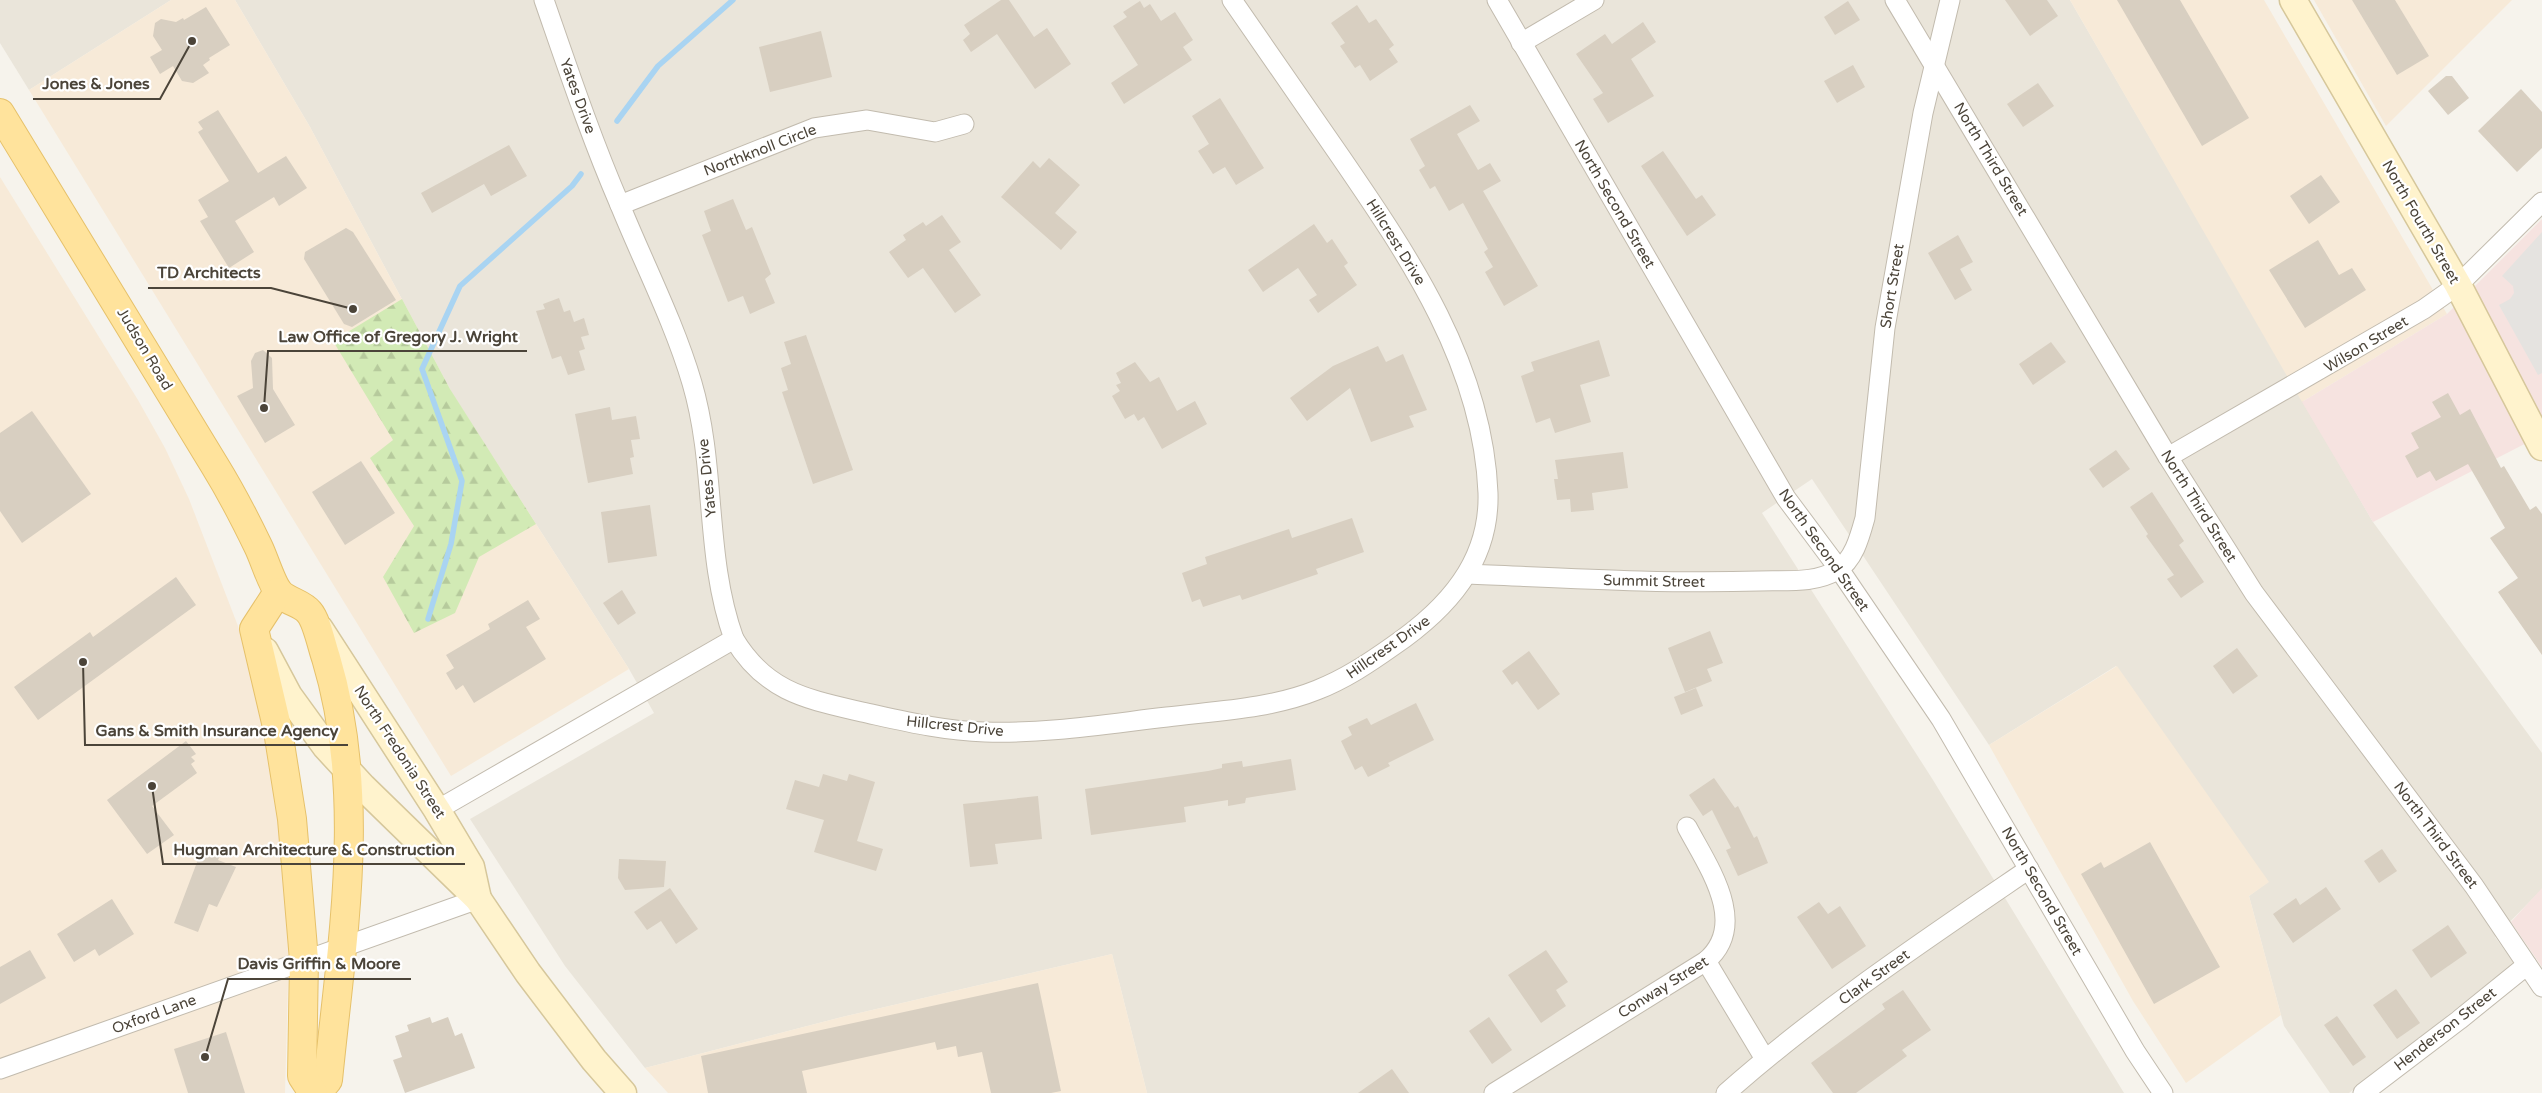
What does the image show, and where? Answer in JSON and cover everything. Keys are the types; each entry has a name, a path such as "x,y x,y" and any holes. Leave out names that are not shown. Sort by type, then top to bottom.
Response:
{"main road":[{"name":"Judson Road","path":"0,113 215,466 249,526 278,592"},
{"path":"278,592 309,612 332,680 342,721 349,772 350,843 342,949 328,1080 315,1093 302,1076 304,960 298,866 287,780 254,629 278,592"}],"street":[{"name":"Yates Drive","path":"544,0 598,153 680,346 692,384 705,444 717,580 725,614 734,639"},
{"name":"Hillcrest Drive","path":"734,639 754,668 766,679 780,688 834,705 943,728 983,732 1048,731 1244,708 1314,692 1345,678 1420,627 1457,591 1468,574 1484,536 1487,517 1485,460 1469,388 1445,327 1411,262 1232,0"},
{"name":"North Second Street","path":"1497,0 1786,498 1839,569 1941,719 2134,1051 2163,1093"},
{"path":"1521,43 1594,0"},
{"name":"North Third Street","path":"1895,0 2168,457 2254,593 2474,886 2542,987"},
{"name":"Short Street","path":"1839,569 1855,548 1865,518 1885,328 1907,193 1934,63 1950,0"},
{"name":"North Fourth Street","path":"2293,0 2458,285 2542,448"},
{"name":"Northknoll Circle","path":"620,205 814,128 866,120 935,132 964,124"},
{"name":"Wilson Street","path":"2168,457 2389,331 2458,285 2542,202"},
{"name":"Summit Street","path":"1468,574 1688,583 1814,578 1839,569"},
{"name":"North Fredonia Street","path":"309,612 438,810 471,867 478,899"},
{"name":"North Fredonia Street","path":"254,629 296,708 349,772 478,899 528,974 588,1052 623,1093"},
{"path":"438,810 734,639"},
{"name":"Conway Street","path":"1494,1093 1706,961 1722,942 1726,918 1718,888 1687,827"},
{"name":"Clark Street","path":"1726,1093 1765,1059 1867,981 2029,869"},
{"name":"Oxford Lane","path":"0,1069 304,960 342,949 478,899"},
{"path":"1706,961 1765,1059"},
{"name":"Henderson Street","path":"2362,1093 2459,1020 2527,964"}],"shaded area":[{"path":"0,0 171,0 29,90 0,43"},
{"path":"171,0 235,0 310,127 452,393 629,669 451,776 29,90"},
{"path":"235,0 2070,0 2373,522 2542,753 2542,889 2495,937 2514,963 2349,1093 2330,1093 2284,1026 2249,896 2268,882 2116,666 1989,745 1812,479 1762,513 1933,780 2124,1093 1147,1093 1112,954 842,1017 645,1068 565,966 470,819 654,713 629,669 452,393 310,127"},
{"path":"2070,0 2264,0 2447,314 2302,402"},
{"path":"2314,0 2512,0 2386,126"},
{"path":"0,177 138,400 165,448 189,499 238,626 256,687 278,799 289,947 285,1093 0,1093"},
{"path":"2542,219 2542,435 2373,522 2302,402 2447,314"},
{"path":"2542,232 2542,373 2538,375 2499,305 2510,299 2514,293 2513,286 2502,276"},
{"path":"2117,666 2269,882 2249,896 2281,1015 2186,1083 2133,1001 1989,745"},
{"path":"2542,888 2542,967 2511,922"},
{"path":"1112,954 1147,1093 668,1093 645,1068 842,1017"}],"green space":[{"path":"402,299 450,389 536,524 479,557 455,613 414,633 383,577 414,526 370,458 393,440 333,341"}],"building":[{"path":"1001,0 1009,0 1034,37 1047,28 1071,64 1035,89 997,34 971,52 963,40 970,34 964,25"},
{"path":"2005,0 2047,0 2058,16 2030,36"},
{"path":"2117,0 2180,0 2249,118 2202,146"},
{"path":"2352,0 2395,0 2429,56 2397,75"},
{"path":"1140,1 1144,8 1150,4 1161,21 1175,12 1193,40 1183,47 1192,60 1124,104 1111,83 1138,65 1113,26 1127,17 1123,12"},
{"path":"1848,1 1860,20 1835,35 1824,17"},
{"path":"1357,5 1369,23 1376,19 1394,45 1389,49 1398,62 1370,81 1360,65 1355,68 1340,46 1345,43 1331,23"},
{"path":"206,7 230,45 209,58 210,60 203,65 209,73 193,83 182,81 173,66 160,74 150,57 162,50 153,36 155,23 161,19 176,22 183,18 184,20"},
{"path":"1643,22 1656,42 1631,59 1654,96 1608,123 1593,99 1603,93 1576,54 1605,34 1612,44"},
{"path":"821,31 832,77 770,92 759,47"},
{"path":"1853,65 1865,87 1837,103 1824,81"},
{"path":"2446,76 2452,76 2469,98 2448,115 2428,91"},
{"path":"2038,83 2054,106 2023,127 2007,104"},
{"path":"2521,89 2542,112 2542,148 2517,172 2478,131"},
{"path":"1220,98 1264,168 1236,185 1225,167 1213,174 1198,151 1209,144 1192,116"},
{"path":"1470,105 1480,121 1457,134 1478,170 1490,163 1501,181 1483,191 1538,286 1504,306 1485,272 1493,267 1484,252 1488,249 1463,203 1449,211 1435,186 1430,189 1419,170 1425,166 1410,139"},
{"path":"218,110 258,173 286,156 307,188 279,206 274,197 235,221 254,252 229,268 200,221 208,217 198,200 229,181 198,132 203,129 198,122"},
{"path":"509,145 527,176 491,196 484,184 432,213 421,193"},
{"path":"1663,151 1696,199 1702,195 1716,215 1687,236 1641,166"},
{"path":"1049,158 1080,185 1055,213 1077,232 1061,250 1001,197 1033,161 1040,168"},
{"path":"2321,175 2340,202 2309,224 2290,196"},
{"path":"733,199 746,230 752,227 771,274 765,279 775,303 750,314 743,296 728,302 702,235 711,231 704,211"},
{"path":"942,215 961,242 949,250 981,295 955,313 923,268 908,278 889,252 906,240 903,235 923,222 926,226"},
{"path":"1314,224 1327,243 1332,239 1348,263 1344,266 1357,285 1318,313 1309,300 1317,295 1298,268 1263,292 1248,270"},
{"path":"346,228 353,232 396,300 352,327 344,324 304,259 305,252"},
{"path":"1958,235 1973,262 1960,269 1972,290 1955,300 1928,253"},
{"path":"2318,240 2339,275 2352,268 2366,290 2305,328 2269,270"},
{"path":"559,298 564,312 570,310 574,322 584,318 589,335 581,337 585,349 579,351 585,370 568,375 561,356 552,359 536,311 545,309 543,304"},
{"path":"806,335 853,470 813,484 782,392 788,390 781,368 791,364 784,342"},
{"path":"1599,340 1610,376 1580,385 1591,422 1555,433 1550,418 1536,423 1521,376 1534,371 1531,362"},
{"path":"2051,342 2066,362 2033,385 2019,364"},
{"path":"1378,346 1386,362 1403,354 1427,410 1409,416 1414,427 1371,442 1350,388 1307,421 1290,398 1333,366"},
{"path":"263,350 272,358 273,389 295,425 265,443 237,396 253,388 251,361 255,353"},
{"path":"1135,362 1150,382 1159,377 1177,411 1195,401 1207,424 1162,449 1144,417 1138,421 1134,414 1125,419 1112,396 1120,391 1116,385 1121,383 1116,373"},
{"path":"2448,393 2460,415 2470,409 2501,468 2504,466 2530,510 2536,506 2542,514 2542,655 2498,592 2518,578 2490,538 2505,528 2468,464 2436,481 2430,471 2417,478 2405,456 2419,448 2411,433 2441,417 2432,402"},
{"path":"610,407 612,420 636,416 640,439 631,440 634,457 630,458 633,474 588,483 575,414"},
{"path":"32,411 91,494 22,543 0,511 0,433"},
{"path":"2116,450 2130,469 2103,488 2089,469"},
{"path":"1623,452 1628,488 1592,493 1594,510 1571,512 1570,499 1557,500 1554,479 1558,479 1555,460"},
{"path":"361,461 395,513 345,545 312,492"},
{"path":"2152,492 2184,541 2179,545 2204,582 2181,598 2167,579 2174,575 2146,536 2148,534 2130,507"},
{"path":"650,505 657,556 608,563 601,512"},
{"path":"1352,518 1364,552 1316,569 1318,574 1242,600 1240,595 1203,607 1200,599 1192,602 1182,573 1207,564 1205,557 1289,529 1292,538"},
{"path":"176,577 196,605 38,720 14,687 90,632 93,637"},
{"path":"622,590 636,613 618,625 603,603"},
{"path":"528,600 540,619 526,627 546,659 474,703 463,685 456,690 446,673 454,668 446,655 490,629 488,624"},
{"path":"1710,631 1723,663 1707,669 1712,681 1685,692 1668,648"},
{"path":"2237,648 2258,676 2233,694 2213,666"},
{"path":"1529,651 1560,694 1538,710 1517,681 1512,685 1502,671"},
{"path":"1696,688 1703,706 1681,715 1674,697"},
{"path":"1416,703 1434,740 1388,763 1390,766 1368,777 1362,766 1355,770 1341,741 1352,735 1348,727 1367,718 1371,725"},
{"path":"186,741 196,754 191,757 195,761 191,764 197,773 152,806 174,835 147,854 107,800"},
{"path":"1291,759 1296,790 1246,798 1245,803 1228,806 1228,800 1184,807 1186,822 1091,835 1085,789 1208,771 1222,768 1222,764 1242,761 1243,767"},
{"path":"823,774 847,781 849,774 875,782 857,841 883,849 876,871 814,852 824,820 786,809 795,780 819,787"},
{"path":"1714,778 1735,808 1738,806 1754,838 1757,836 1768,863 1738,876 1726,850 1731,848 1712,810 1703,816 1689,795"},
{"path":"1038,796 1042,839 995,844 998,864 970,867 963,804"},
{"path":"2150,842 2220,967 2154,1004 2081,874 2101,862 2104,868"},
{"path":"202,849 220,856 218,860 236,867 217,907 209,904 198,932 174,923"},
{"path":"2382,849 2397,871 2379,883 2364,861"},
{"path":"619,859 666,861 664,887 625,890 618,878"},
{"path":"2326,887 2341,909 2293,943 2273,914 2296,898 2300,905"},
{"path":"670,888 698,929 676,944 661,921 647,930 634,912"},
{"path":"112,899 134,934 99,956 95,949 74,962 57,934"},
{"path":"1819,902 1828,914 1840,906 1866,946 1832,969 1797,917"},
{"path":"2448,925 2467,953 2431,978 2412,950"},
{"path":"30,950 46,978 0,1004 0,967"},
{"path":"1546,950 1568,982 1556,990 1566,1006 1541,1023 1508,975"},
{"path":"1038,983 1061,1091 1051,1093 991,1093 982,1052 958,1057 956,1046 937,1050 935,1042 802,1071 807,1093 708,1093 701,1056"},
{"path":"2396,989 2420,1023 2397,1039 2373,1005"},
{"path":"1903,990 1931,1030 1902,1050 1907,1056 1856,1093 1833,1093 1811,1063 1885,1009 1882,1004"},
{"path":"2337,1016 2366,1057 2353,1066 2324,1025"},
{"path":"430,1017 432,1023 448,1017 455,1036 462,1033 475,1068 405,1093 393,1060 402,1057 395,1036 409,1031 407,1025"},
{"path":"1489,1017 1512,1050 1492,1064 1469,1031"},
{"path":"226,1032 245,1093 188,1093 174,1049"},
{"path":"1392,1069 1409,1093 1358,1093"}],"waterway":[{"path":"617,121 658,66 733,0"},
{"path":"428,619 451,544 462,481 422,369 460,286 572,186 581,174"}],"place":[{"name":"Jones & Jones","path":"192,41"},
{"name":"TD Architects","path":"353,309"},
{"name":"Law Office of Gregory J. Wright","path":"264,408"},
{"name":"Gans & Smith Insurance Agency","path":"83,662"},
{"name":"Hugman Architecture & Construction","path":"152,786"},
{"name":"Davis Griffin & Moore","path":"205,1057"}]}
